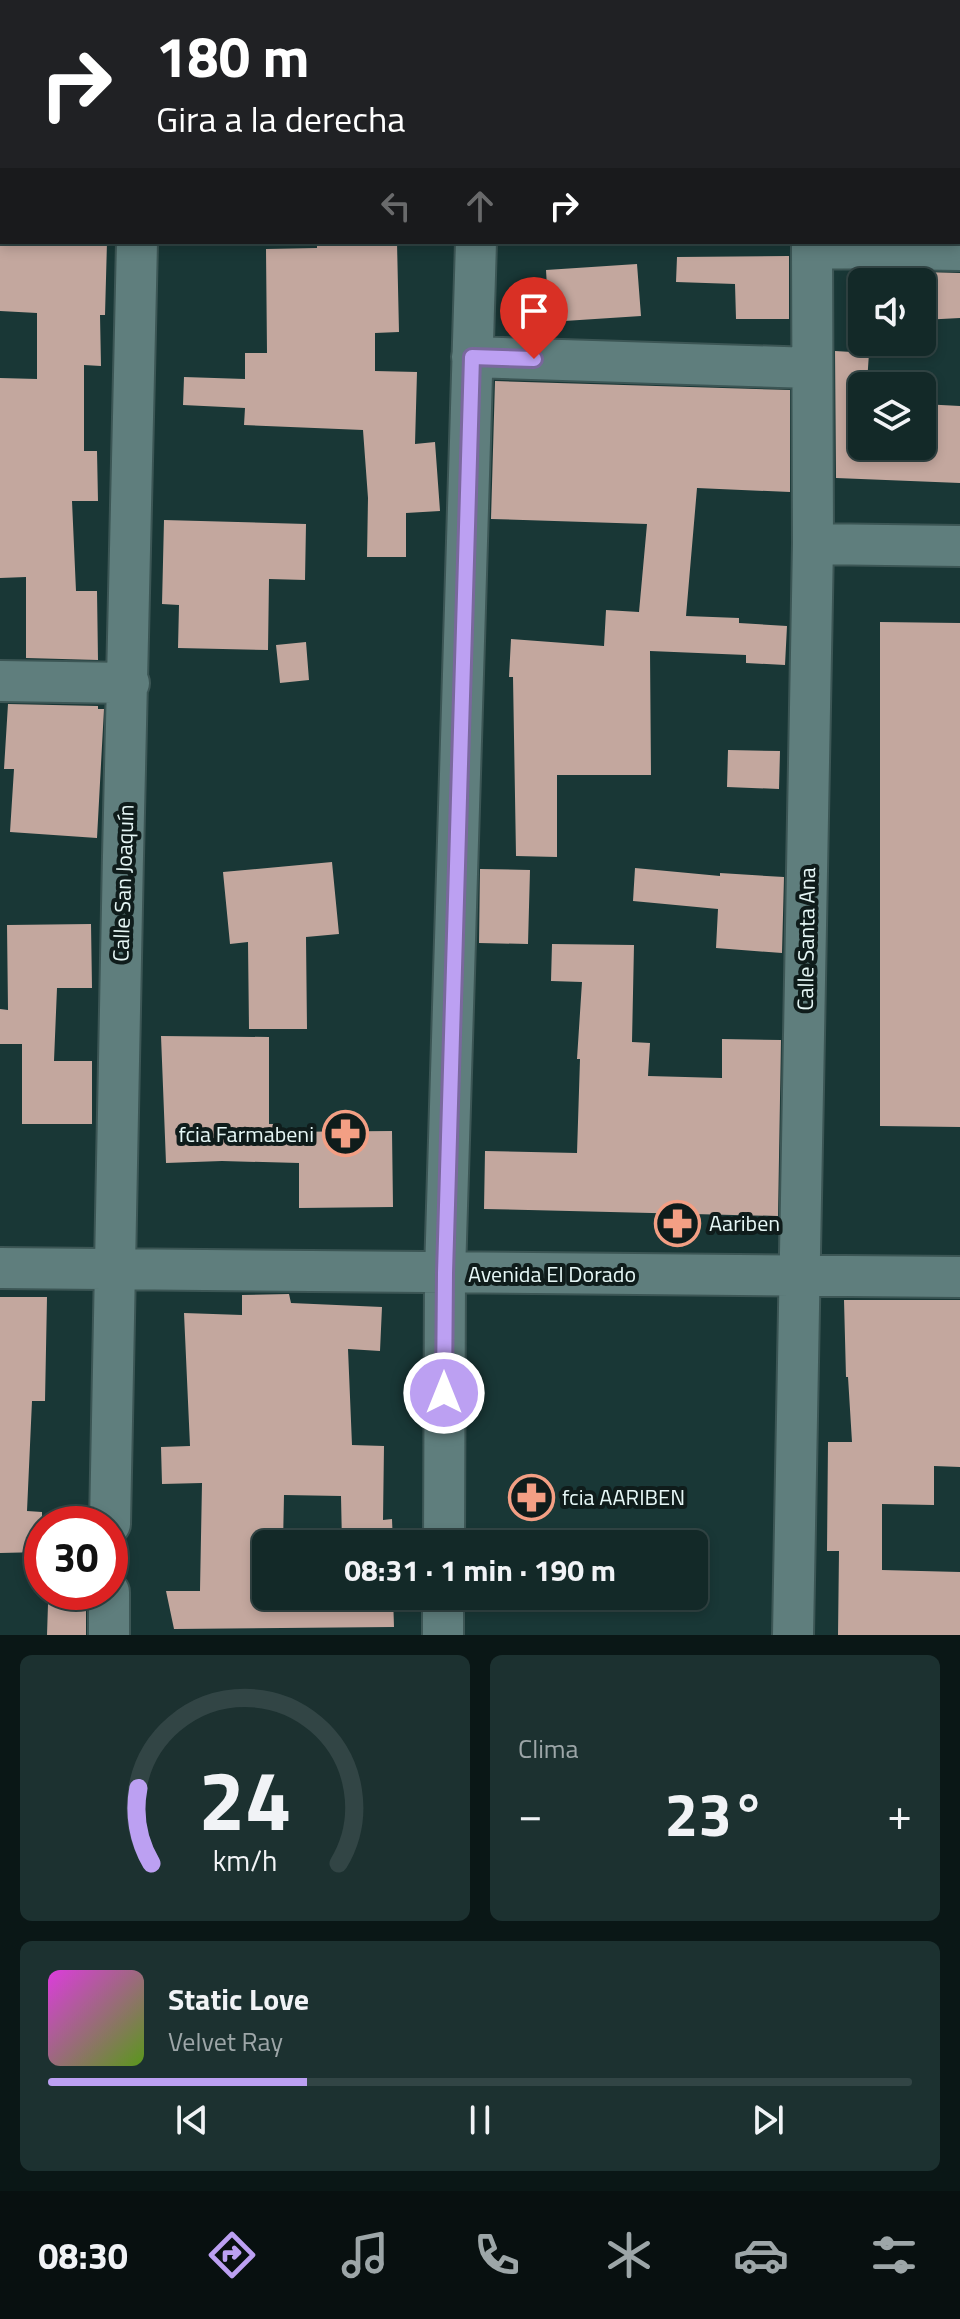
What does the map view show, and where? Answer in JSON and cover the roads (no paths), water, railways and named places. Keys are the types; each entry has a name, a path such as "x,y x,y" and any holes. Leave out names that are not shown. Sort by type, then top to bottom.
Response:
{"street":[{"name":"Calle San Joaquín","path":"110,1506 137,244"},
{"path":"444,1530 445,1273 476,244"},
{"path":"812,245 960,250"},
{"name":"Calle Santa Ana","path":"793,1635 813,544 812,245"},
{"path":"472,357 812,368"},
{"path":"813,544 960,546"},
{"path":"0,681 129,683"},
{"name":"Avenida El Dorado","path":"0,1268 960,1277"},
{"path":"109,1610 109,1635"},
{"path":"443,1610 443,1635"}],"place":[{"name":"fcia Farmabeni","path":"345,1134"},
{"name":"Aariben","path":"678,1223"},
{"name":"fcia AARIBEN","path":"531,1497"}]}
